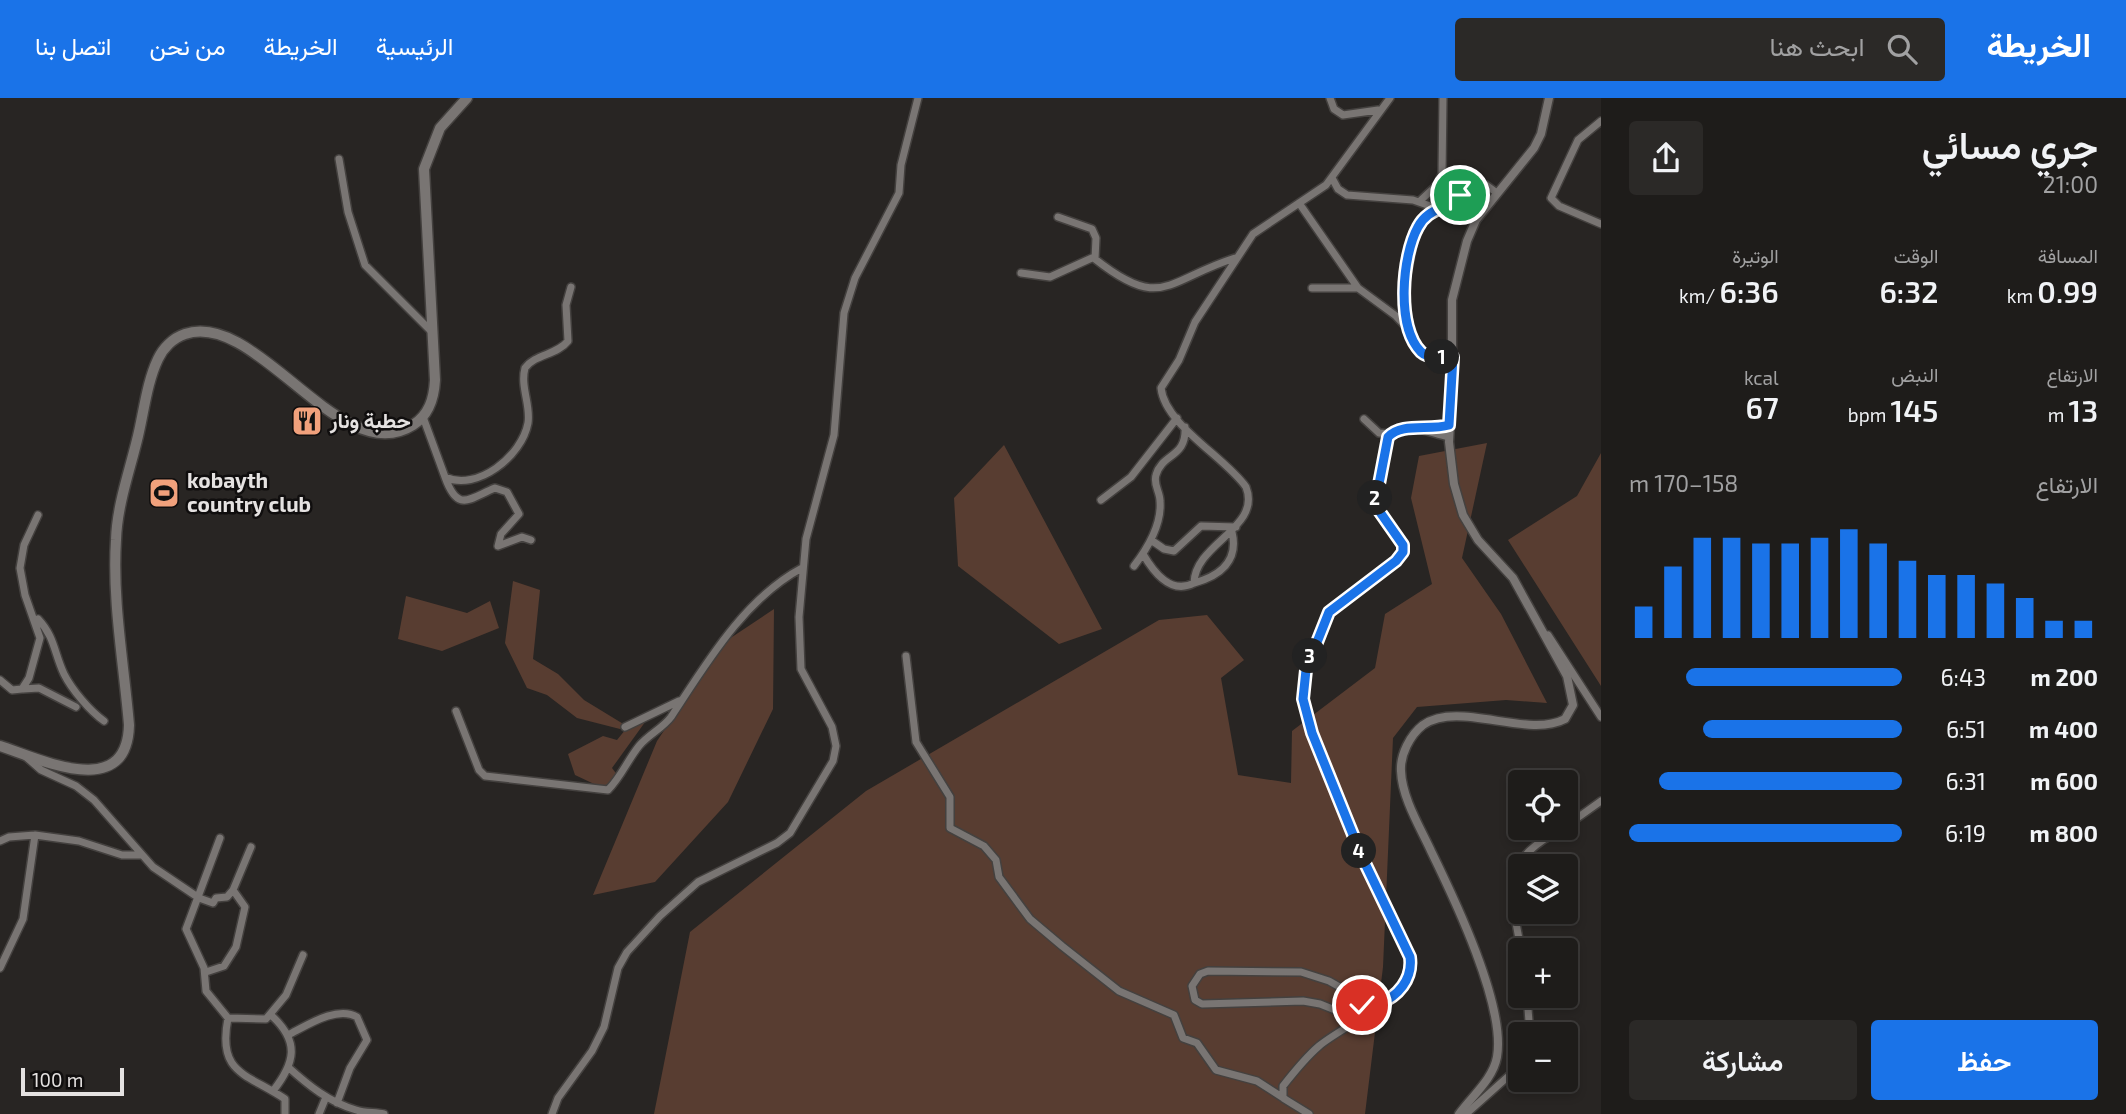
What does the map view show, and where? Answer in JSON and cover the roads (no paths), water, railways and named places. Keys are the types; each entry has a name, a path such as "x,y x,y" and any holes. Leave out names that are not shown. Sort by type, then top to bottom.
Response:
{"main road":[{"path":"0,746 72,769 90,771 113,761 127,742 129,725 117,580 117,528 154,369 170,343 195,332 223,336 366,431 386,435 395,433 423,417 434,393 424,169 436,134 462,100"}],"street":[{"path":"552,1114 558,1098 592,1051 604,1027 618,968 627,952 660,916 698,883 777,843 790,833 830,769 835,746 832,727 801,669 799,617 802,568 810,519 834,435 844,313 866,255 899,193 901,165 918,98"},
{"path":"1330,98 1334,109 1343,115 1378,110"},
{"path":"1194,583 1202,557 1234,529 1248,503 1246,486 1177,418 1165,401 1161,388 1179,360 1188,332 1253,234 1332,178 1378,110 1390,98"},
{"path":"1420,201 1437,185 1442,174 1443,98"},
{"path":"1549,98 1538,141 1476,220 1467,241 1452,300 1450,466 1463,515 1478,540 1519,580 1538,621 1601,717"},
{"path":"1601,121 1578,140 1551,198 1555,204 1601,224"},
{"path":"339,159 348,212 365,265 432,332"},
{"path":"1332,178 1338,189 1347,195 1420,201 1436,208"},
{"path":"1410,331 1403,295 1412,243 1423,219 1436,208 1453,202 1469,184 1476,182 1497,193"},
{"path":"1298,203 1357,288 1396,316 1410,331 1424,354 1453,357"},
{"path":"1058,217 1092,229 1096,238 1094,257"},
{"path":"1094,257 1135,286 1151,290 1165,288 1205,268 1235,258"},
{"path":"1021,274 1050,278 1094,257"},
{"path":"445,477 458,481 473,479 497,467 517,447 524,435 529,416 524,368 530,362 561,348 568,341 566,305 571,287"},
{"path":"1312,288 1357,288"},
{"path":"423,417 451,492 461,500 475,500 495,488 507,492 519,514 501,534 498,546 522,537 531,540"},
{"path":"1101,500 1131,477 1177,418"},
{"path":"1364,419 1379,433 1390,434 1402,428 1426,430 1449,437"},
{"path":"1426,430 1449,425"},
{"path":"1134,566 1150,540 1161,506 1155,483 1156,473 1181,449 1185,426"},
{"path":"1372,1005 1329,981 1301,972 1208,971 1200,974 1192,986 1195,1000 1202,1004 1303,1001 1345,1014 1372,1005 1395,993 1407,980 1410,957 1362,857 1312,733 1304,706 1303,683 1309,658 1329,612 1396,561 1403,552 1403,545 1375,505 1390,434"},
{"path":"22,689 29,678 40,638 21,581 21,561 38,515"},
{"path":"1150,540 1164,549 1174,551 1201,526 1234,529"},
{"path":"1143,554 1156,573 1170,584 1185,587 1218,575 1228,563 1234,546 1234,529"},
{"path":"456,711 479,770 485,776 608,790 622,775 643,741 669,720 680,700 741,618 773,586 802,568"},
{"path":"1459,1114 1496,1061 1498,1035 1488,992 1471,945 1410,804 1401,770 1407,744 1416,732 1434,720 1475,718 1551,723 1565,719 1571,711 1573,696 1567,676 1506,569"},
{"path":"30,611 50,631 64,673 75,691 104,721"},
{"path":"906,656 916,742 950,797 950,828 984,846 996,860 999,877 1030,919 1119,991 1174,1015 1183,1038 1197,1043 1216,1070 1257,1081 1309,1114"},
{"path":"0,680 12,690 39,688 76,707"},
{"path":"625,727 680,700"},
{"path":"22,753 41,770 76,786 94,800 160,873 199,898 213,903 216,898 227,897 233,890 251,847"},
{"path":"1578,817 1601,801"},
{"path":"0,841 9,837 35,835 79,842 122,855 142,855"},
{"path":"0,968 23,919 35,835"},
{"path":"220,838 186,933 206,972 206,990 228,1018 258,1021 272,1016 293,983 303,955"},
{"path":"1519,938 1510,894 1511,884 1527,851 1540,840"},
{"path":"206,972 228,962 239,938 244,907 233,890"},
{"path":"1285,1100 1282,1094 1283,1086 1311,1053 1372,1005"},
{"path":"288,1035 336,1015 351,1014 359,1020 366,1040 350,1068 337,1103"},
{"path":"272,1016 288,1035 292,1053 288,1067 273,1091"},
{"path":"228,1018 224,1044 227,1059 240,1072 286,1101 285,1114"},
{"path":"288,1067 337,1103 355,1110 384,1114"},
{"path":"1466,1114 1508,1077"},
{"path":"318,1114 326,1097"}],"place":[{"name":"حطبة ونار","path":"307,421"},
{"name":"kobayth country club","path":"164,493"}]}
